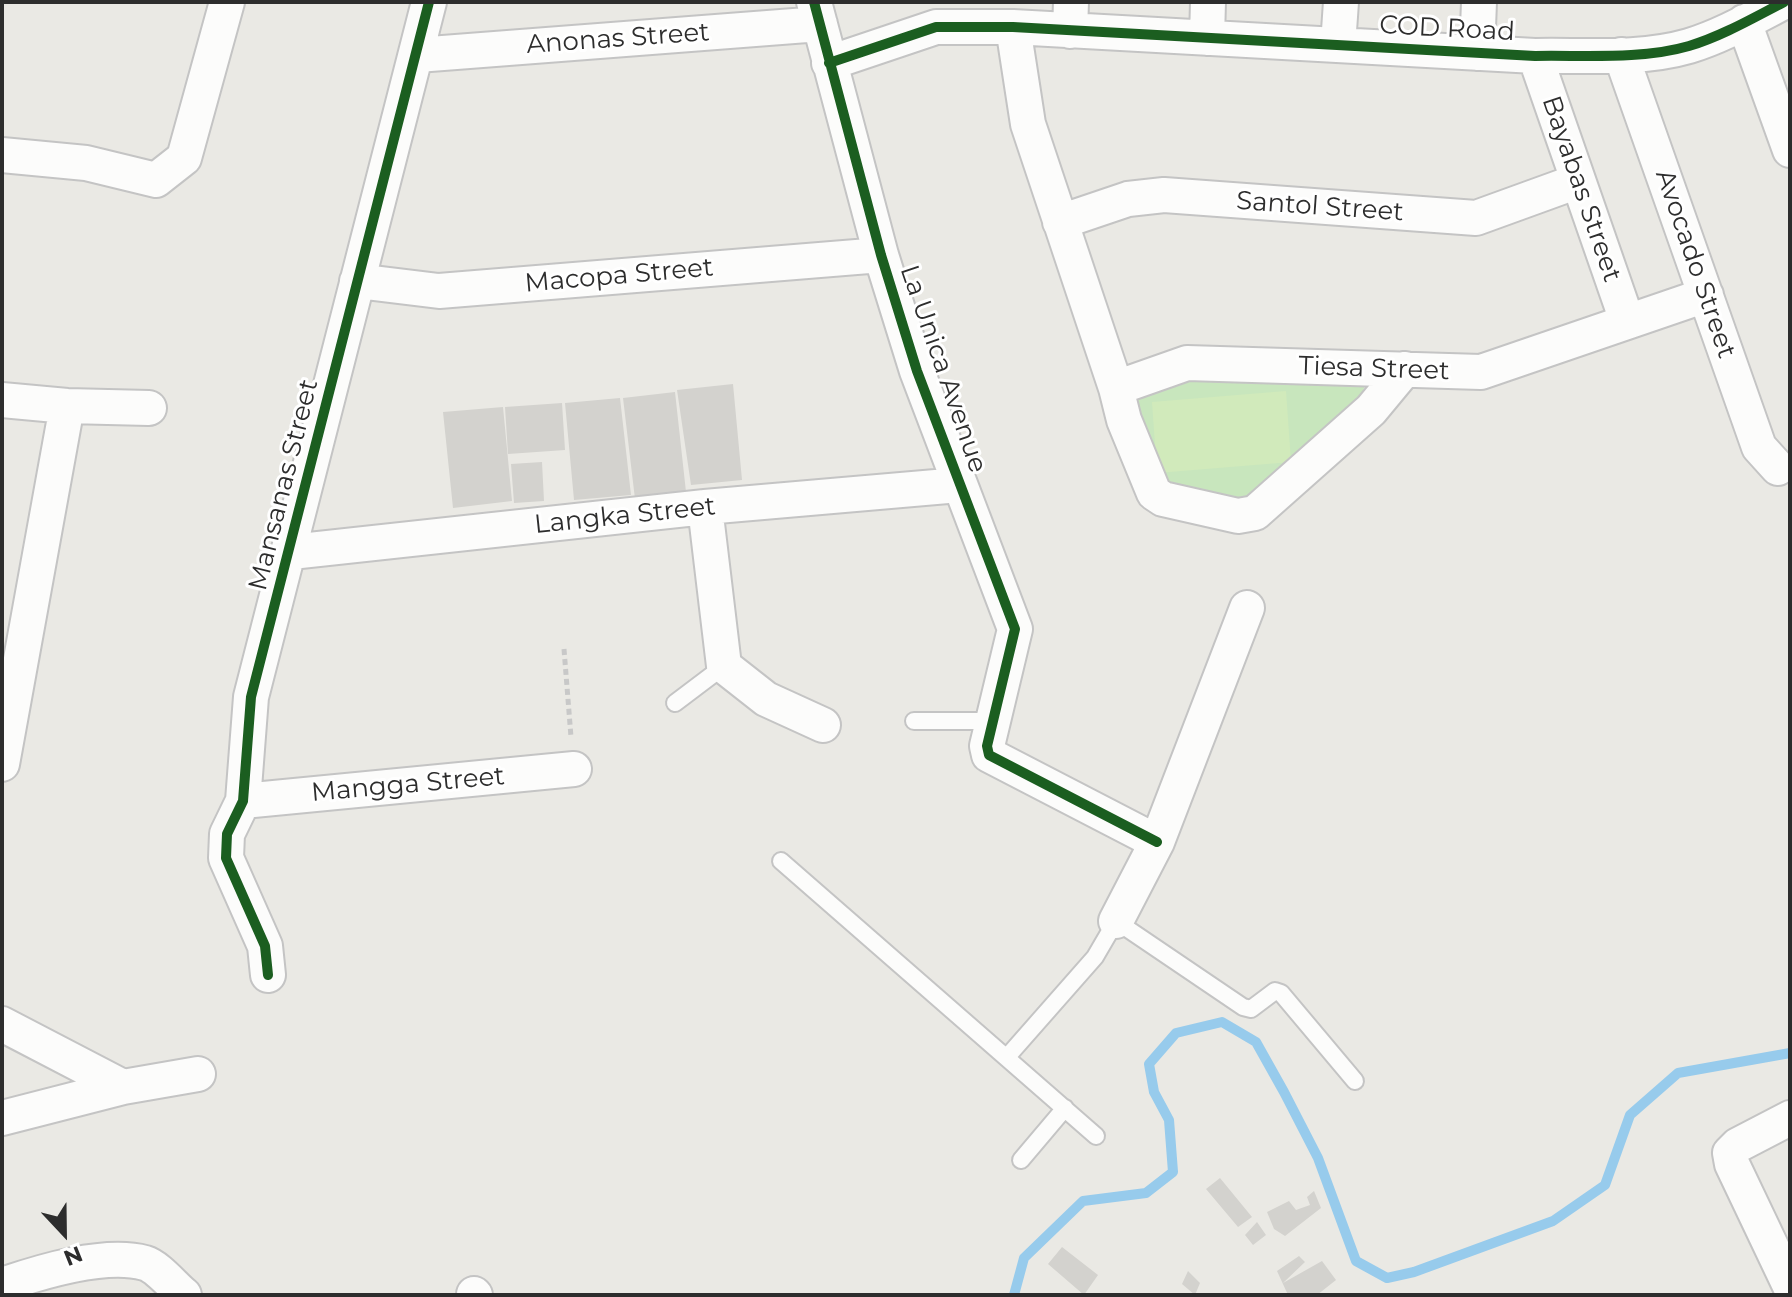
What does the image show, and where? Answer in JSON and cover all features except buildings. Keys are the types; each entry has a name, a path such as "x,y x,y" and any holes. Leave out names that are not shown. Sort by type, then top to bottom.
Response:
{"street":[{"path":"2,155 86,163 156,180 172,171 184,158 227,2"},
{"name":"Mansanas Street","path":"268,975 265,946 226,858 227,834 243,801 251,697 291,552 429,2"},
{"path":"1207,38 1208,2"},
{"path":"1338,45 1341,2"},
{"path":"1477,53 1479,2"},
{"name":"COD Road","path":"829,63 933,14 1013,27 1070,16 1207,38 1535,56 1621,55 1685,47 1740,12 1784,2"},
{"path":"1740,12 1790,150"},
{"name":"Anonas Street","path":"417,55 817,13"},
{"name":"La Unica Avenue","path":"817,13 881,255 917,371 1015,629 990,734"},
{"path":"1013,27 1028,124 1124,420 1154,493 1163,499 1238,516 1255,513 1371,410 1405,369"},
{"name":"Avocado Street","path":"1621,55 1759,447 1778,468"},
{"name":"Bayabas Street","path":"1535,56 1627,321"},
{"name":"Santol Street","path":"1060,222 1128,199 1164,195 1476,218 1578,181"},
{"name":"Macopa Street","path":"357,281 439,291 881,255"},
{"name":"Tiesa Street","path":"1116,388 1187,363 1481,372 1706,295"},
{"path":"2,400 67,406 149,408"},
{"path":"2,764 13,637 67,406"},
{"name":"Langka Street","path":"291,552 705,507 959,485"},
{"path":"705,507 724,666 766,699 823,725"},
{"path":"1116,921 1157,842 1247,608"},
{"path":"990,734 996,761 1157,842"},
{"name":"Mangga Street","path":"243,801 574,769"},
{"path":"2,1024 123,1087"},
{"path":"2,1118 123,1087 198,1074"},
{"path":"1790,1118 1738,1145 1730,1153 1732,1164 1790,1286"},
{"path":"2,1285 70,1264 128,1261 148,1264 184,1295"}],"lane":[{"path":"675,703 724,666"},
{"path":"914,721 990,734"},
{"path":"781,861 1096,1136"},
{"path":"1007,1057 1095,957 1116,921 1243,1007 1251,1009 1275,991 1281,993 1355,1081"},
{"path":"1021,1160 1065,1108"}],"path":[{"path":"564,649 574,769"}],"green space":[{"path":"1190,380 1365,385 1359,403 1241,504 1160,486 1132,400"},
{"path":"1286,391 1291,462 1157,473 1152,402"}],"waterway":[{"path":"1014,1295 1024,1258 1083,1201 1146,1193 1173,1172 1169,1120 1154,1092 1149,1064 1176,1033 1222,1022 1256,1042 1318,1158 1356,1261 1387,1278 1414,1272 1553,1221 1605,1185 1630,1115 1678,1073 1790,1053"}],"cycle path":[{"path":"268,975 265,946 226,858 227,834 243,801 251,697 429,2"},
{"path":"814,2 881,255 917,371 1015,629 987,746 989,755 1157,842"},
{"path":"829,63 936,27 1013,27 1535,56 1632,55 1701,42 1784,2"}]}
